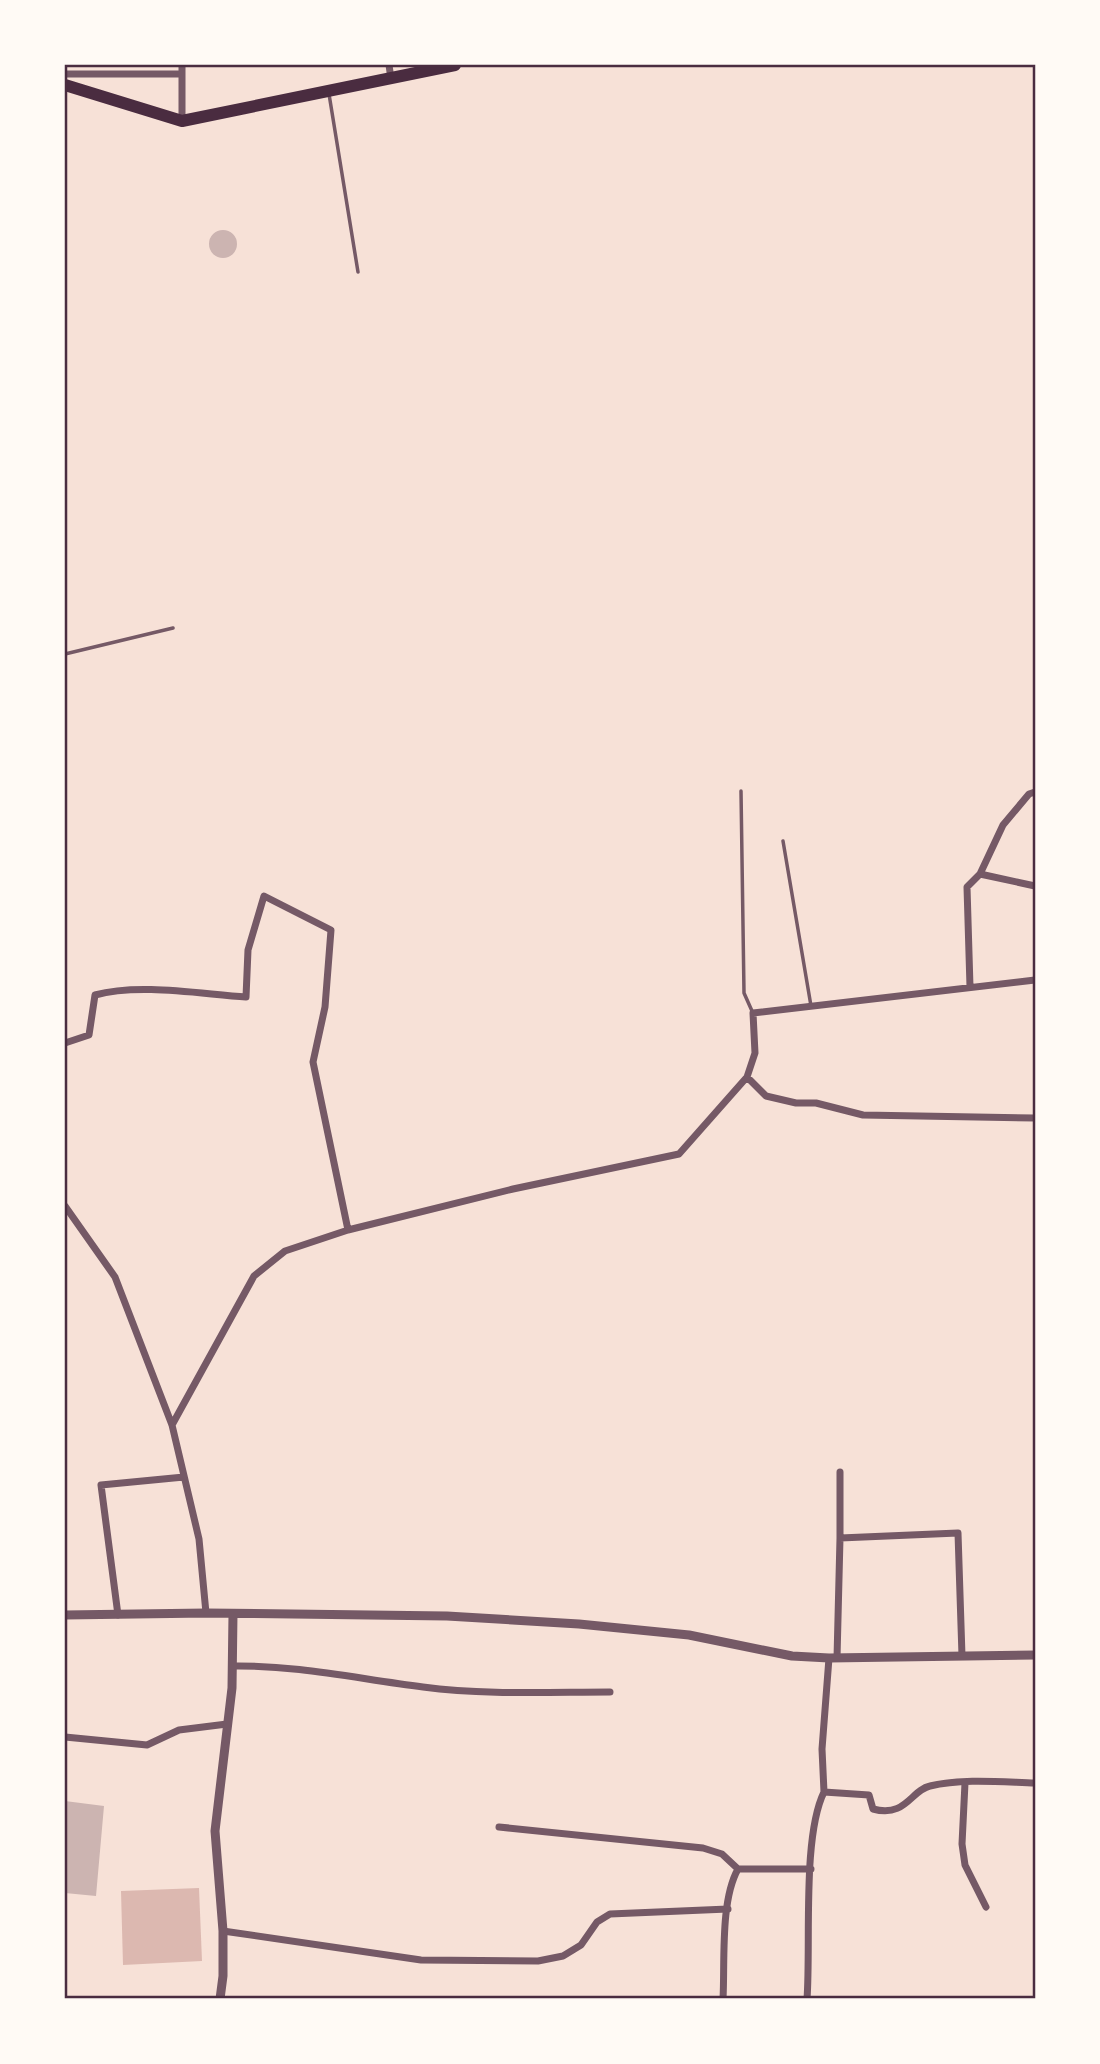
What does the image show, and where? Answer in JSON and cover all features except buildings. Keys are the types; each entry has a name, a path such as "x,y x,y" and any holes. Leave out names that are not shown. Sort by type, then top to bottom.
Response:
{"main road":[{"path":"65,85 182,121 455,65"}],"street":[{"path":"182,65 182,121"},
{"path":"389,65 391,80"},
{"path":"65,74 182,74"},
{"path":"970,987 967,887 980,874 1003,825 1029,794 1035,792"},
{"path":"980,874 1035,886"},
{"path":"65,1044 89,1035 95,995 107,992 173,992 246,997 248,950 264,896 331,930 325,1007 313,1062 348,1230"},
{"path":"172,1425 254,1276 285,1251 348,1230 513,1189 679,1154 747,1077 755,1053 753,1013 1035,981"},
{"path":"747,1077 766,1096 796,1103 816,1103 863,1115 1035,1118"},
{"path":"65,1206 115,1277 172,1425 199,1539 206,1613"},
{"path":"807,1999 811,1869 816,1808 824,1792 822,1749 833,1658 840,1472"},
{"path":"118,1615 101,1485 184,1477"},
{"path":"839,1538 958,1533 962,1656"},
{"path":"65,1615 206,1613 447,1616 579,1624 689,1635 792,1656 833,1658 1035,1655"},
{"path":"220,1999 223,1931 215,1831 232,1666 233,1614"},
{"path":"232,1666 278,1665 425,1687 514,1693 610,1692"},
{"path":"65,1737 146,1745 179,1730 227,1724"},
{"path":"965,1783 962,1844 965,1865 986,1907"},
{"path":"824,1792 869,1795 873,1809 884,1812 911,1802 927,1786 1035,1783"},
{"path":"499,1827 703,1848 722,1854 738,1869 811,1869"},
{"path":"723,1999 728,1909 731,1884 738,1869"},
{"path":"223,1931 421,1960 538,1961 563,1956 581,1945 597,1922 610,1914 728,1909"}],"lane":[{"path":"328,91 358,272"},
{"path":"65,654 173,628"},
{"path":"741,791 744,993 753,1013"},
{"path":"783,841 811,1006"}],"shaded area":[{"path":"199,1888 202,1961 123,1965 121,1891"}]}
